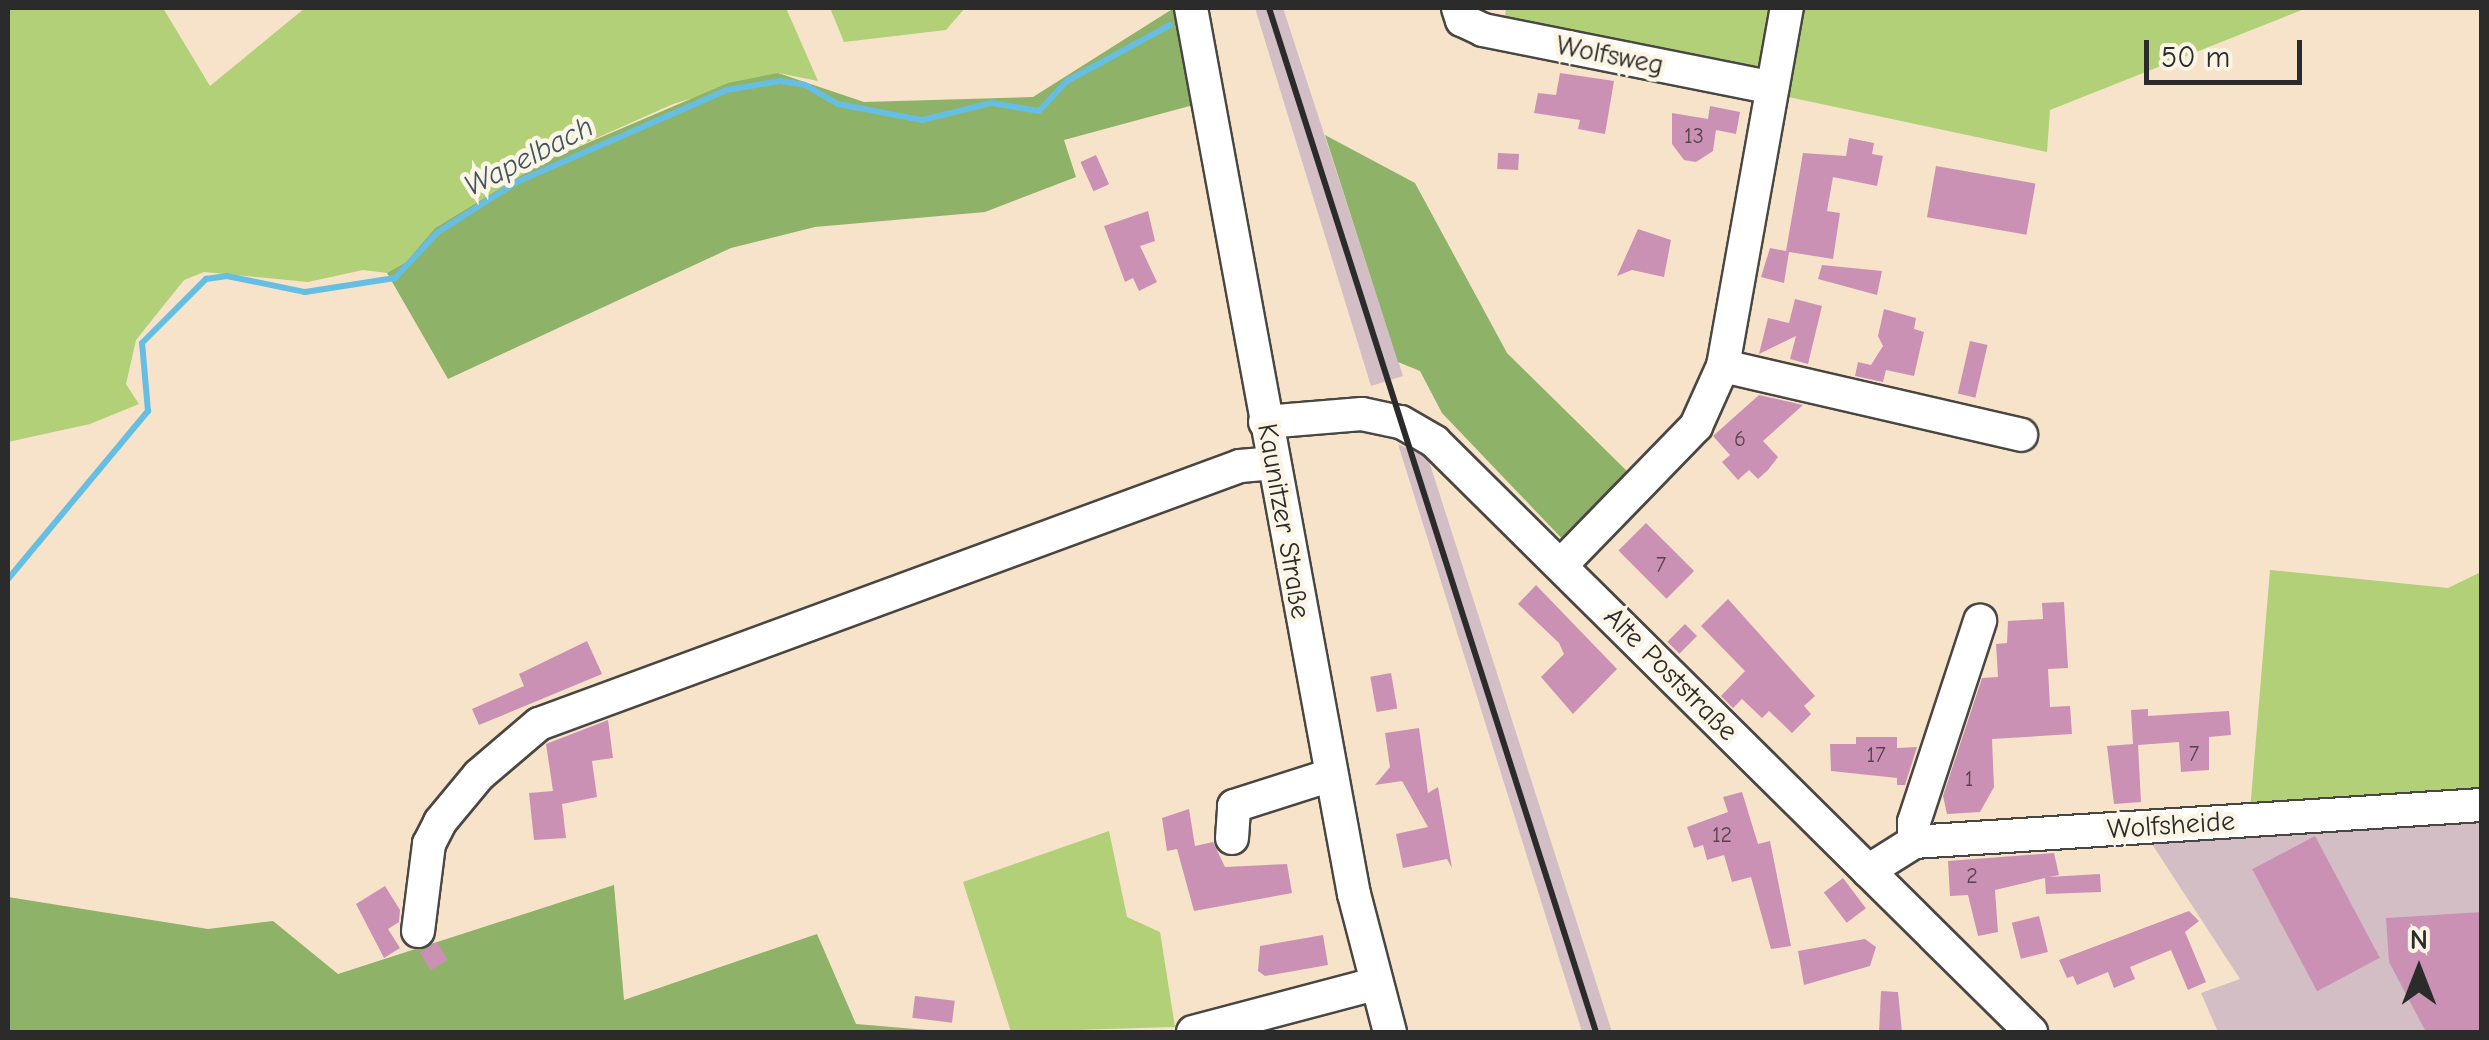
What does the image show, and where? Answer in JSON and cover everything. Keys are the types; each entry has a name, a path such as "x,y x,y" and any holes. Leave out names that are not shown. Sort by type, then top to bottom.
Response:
{"street":[{"name":"Kaunitzer Straße","path":"1191,8 1331,774 1375,984 1390,1032"},
{"name":"Wolfsweg","path":"1458,8 1462,20 1482,30 1772,88"},
{"path":"1561,565 1696,426 1723,366 1787,8"},
{"path":"1723,366 2021,435"},
{"name":"Alte Poststraße","path":"1265,422 1335,412 1386,417 1418,429 1561,565 2032,1032"},
{"path":"418,932 429,844 440,822 480,775 539,724 1240,466 1272,463"},
{"path":"1914,842 1914,822 1980,621"},
{"path":"1232,838 1234,806 1331,774"},
{"name":"Wolfsheide","path":"1868,871 1914,842 2482,805"},
{"path":"1193,1032 1375,984"}],"shaded area":[{"path":"1255,8 1283,8 1403,376 1371,386"},
{"path":"1398,444 1428,458 1612,1032 1582,1032"},
{"path":"2481,818 2481,1032 2218,1032 2201,993 2240,979 2148,838"}],"green space":[{"path":"8,8 163,8 210,86 305,8 786,8 818,81 778,73 673,104 543,162 435,228 406,262 387,273 363,270 308,282 204,272 184,280 136,340 126,384 139,404 90,424 8,442"},
{"path":"830,8 965,8 946,30 844,42"},
{"path":"1174,8 1197,104 1064,140 1076,177 985,212 815,227 731,248 448,379 387,273 406,262 435,228 543,162 728,83 778,73 864,102 1033,97"},
{"path":"1506,8 1779,8 1758,77 1504,24"},
{"path":"1796,8 2307,8 2050,110 2047,152 1779,95"},
{"path":"1325,135 1415,183 1507,353 1634,478 1569,546 1442,413 1420,371 1398,362"},
{"path":"2270,570 2448,588 2481,572 2481,797 2250,811"},
{"path":"1109,831 1127,917 1160,932 1175,1027 1011,1032 963,882"},
{"path":"614,885 624,1000 817,934 856,1024 951,1032 8,1032 8,897 208,929 273,921 338,974"}],"building":[{"path":"1560,73 1614,81 1605,134 1578,129 1580,120 1534,113 1538,93 1556,95"},
{"path":"1710,106 1740,112 1736,134 1716,130 1713,151 1696,162 1684,160 1672,144 1672,113 1708,119"},
{"path":"1849,138 1874,143 1872,154 1883,156 1877,186 1833,177 1827,211 1840,213 1833,259 1789,252 1784,283 1761,277 1770,248 1786,251 1803,153 1846,156"},
{"path":"1498,153 1519,154 1518,170 1497,169"},
{"path":"1096,155 1109,184 1093,191 1080,162"},
{"path":"1936,166 2035,184 2026,235 1927,217"},
{"path":"1148,211 1155,241 1140,246 1157,282 1139,291 1133,278 1125,282 1104,226"},
{"path":"1638,229 1671,240 1664,277 1632,270 1617,276"},
{"path":"1822,265 1882,271 1877,295 1818,279"},
{"path":"1795,299 1822,306 1808,364 1790,359 1796,336 1759,354 1768,318 1789,323"},
{"path":"1884,309 1916,318 1914,329 1924,332 1914,376 1886,370 1883,382 1855,376 1858,362 1871,365 1883,346 1878,336"},
{"path":"1970,341 1988,345 1975,398 1958,394"},
{"path":"1759,395 1803,405 1763,441 1778,457 1768,470 1758,479 1749,470 1738,480 1722,462 1730,455 1713,436"},
{"path":"1646,523 1694,571 1667,599 1618,551"},
{"path":"1536,585 1617,669 1573,714 1541,677 1564,654 1559,643 1518,604"},
{"path":"1728,599 1815,696 1804,706 1811,714 1792,733 1769,711 1762,718 1742,699 1733,708 1721,696 1745,671 1701,626"},
{"path":"2064,602 2068,668 2048,669 2050,707 2070,706 2072,734 1992,739 1994,787 1980,812 1947,814 1943,796 1982,678 1998,677 1996,644 2007,643 2008,621 2043,619 2042,603"},
{"path":"1685,624 1697,636 1679,654 1667,642"},
{"path":"587,641 602,674 479,725 472,709 524,686 519,674"},
{"path":"1391,673 1397,708 1377,712 1370,677"},
{"path":"2148,709 2148,716 2229,711 2231,735 2209,737 2209,770 2181,772 2179,742 2138,745 2141,802 2114,804 2107,746 2133,744 2131,710"},
{"path":"608,720 613,758 592,761 597,797 562,804 566,838 534,840 529,793 553,791 546,744"},
{"path":"1419,728 1428,793 1438,787 1452,868 1447,859 1403,868 1396,834 1428,827 1402,781 1375,785 1390,767 1385,733"},
{"path":"1856,737 1897,737 1897,748 1917,747 1905,785 1897,785 1897,778 1831,771 1830,744 1856,744"},
{"path":"1742,792 1758,844 1770,841 1791,946 1771,949 1751,877 1732,882 1724,855 1707,860 1703,845 1694,848 1687,827 1728,812 1723,797"},
{"path":"1189,809 1195,846 1213,842 1225,867 1287,864 1292,893 1194,911 1177,849 1167,851 1162,818"},
{"path":"2315,836 2380,958 2317,991 2252,869"},
{"path":"2054,853 2059,875 2049,877 2100,874 2101,892 2046,894 2045,878 1995,890 1998,932 1978,936 1968,895 1950,896 1948,861"},
{"path":"1843,878 1866,908 1847,923 1824,892"},
{"path":"385,886 400,910 399,922 388,929 400,948 384,958 356,904"},
{"path":"2189,911 2199,921 2185,932 2206,982 2188,990 2171,950 2130,967 2135,979 2114,988 2108,972 2077,985 2073,976 2067,978 2059,960"},
{"path":"2482,912 2482,1032 2426,1032 2389,962 2386,918"},
{"path":"2039,916 2048,952 2021,959 2012,923"},
{"path":"1323,935 1328,965 1265,976 1258,971 1260,946"},
{"path":"1865,939 1876,947 1870,966 1804,985 1798,951"},
{"path":"437,942 448,960 431,970 420,952"},
{"path":"1881,991 1898,992 1902,1032 1879,1032"},
{"path":"915,996 955,1001 952,1023 912,1018"}],"waterway":[{"name":"Wapelbach","path":"8,579 148,411 142,343 206,279 227,276 305,292 395,278 438,232 517,182 727,90 780,81 805,85 838,104 922,120 992,103 1039,111 1067,81 1170,25"}],"railway":[{"path":"1269,8 1596,1032"}]}
